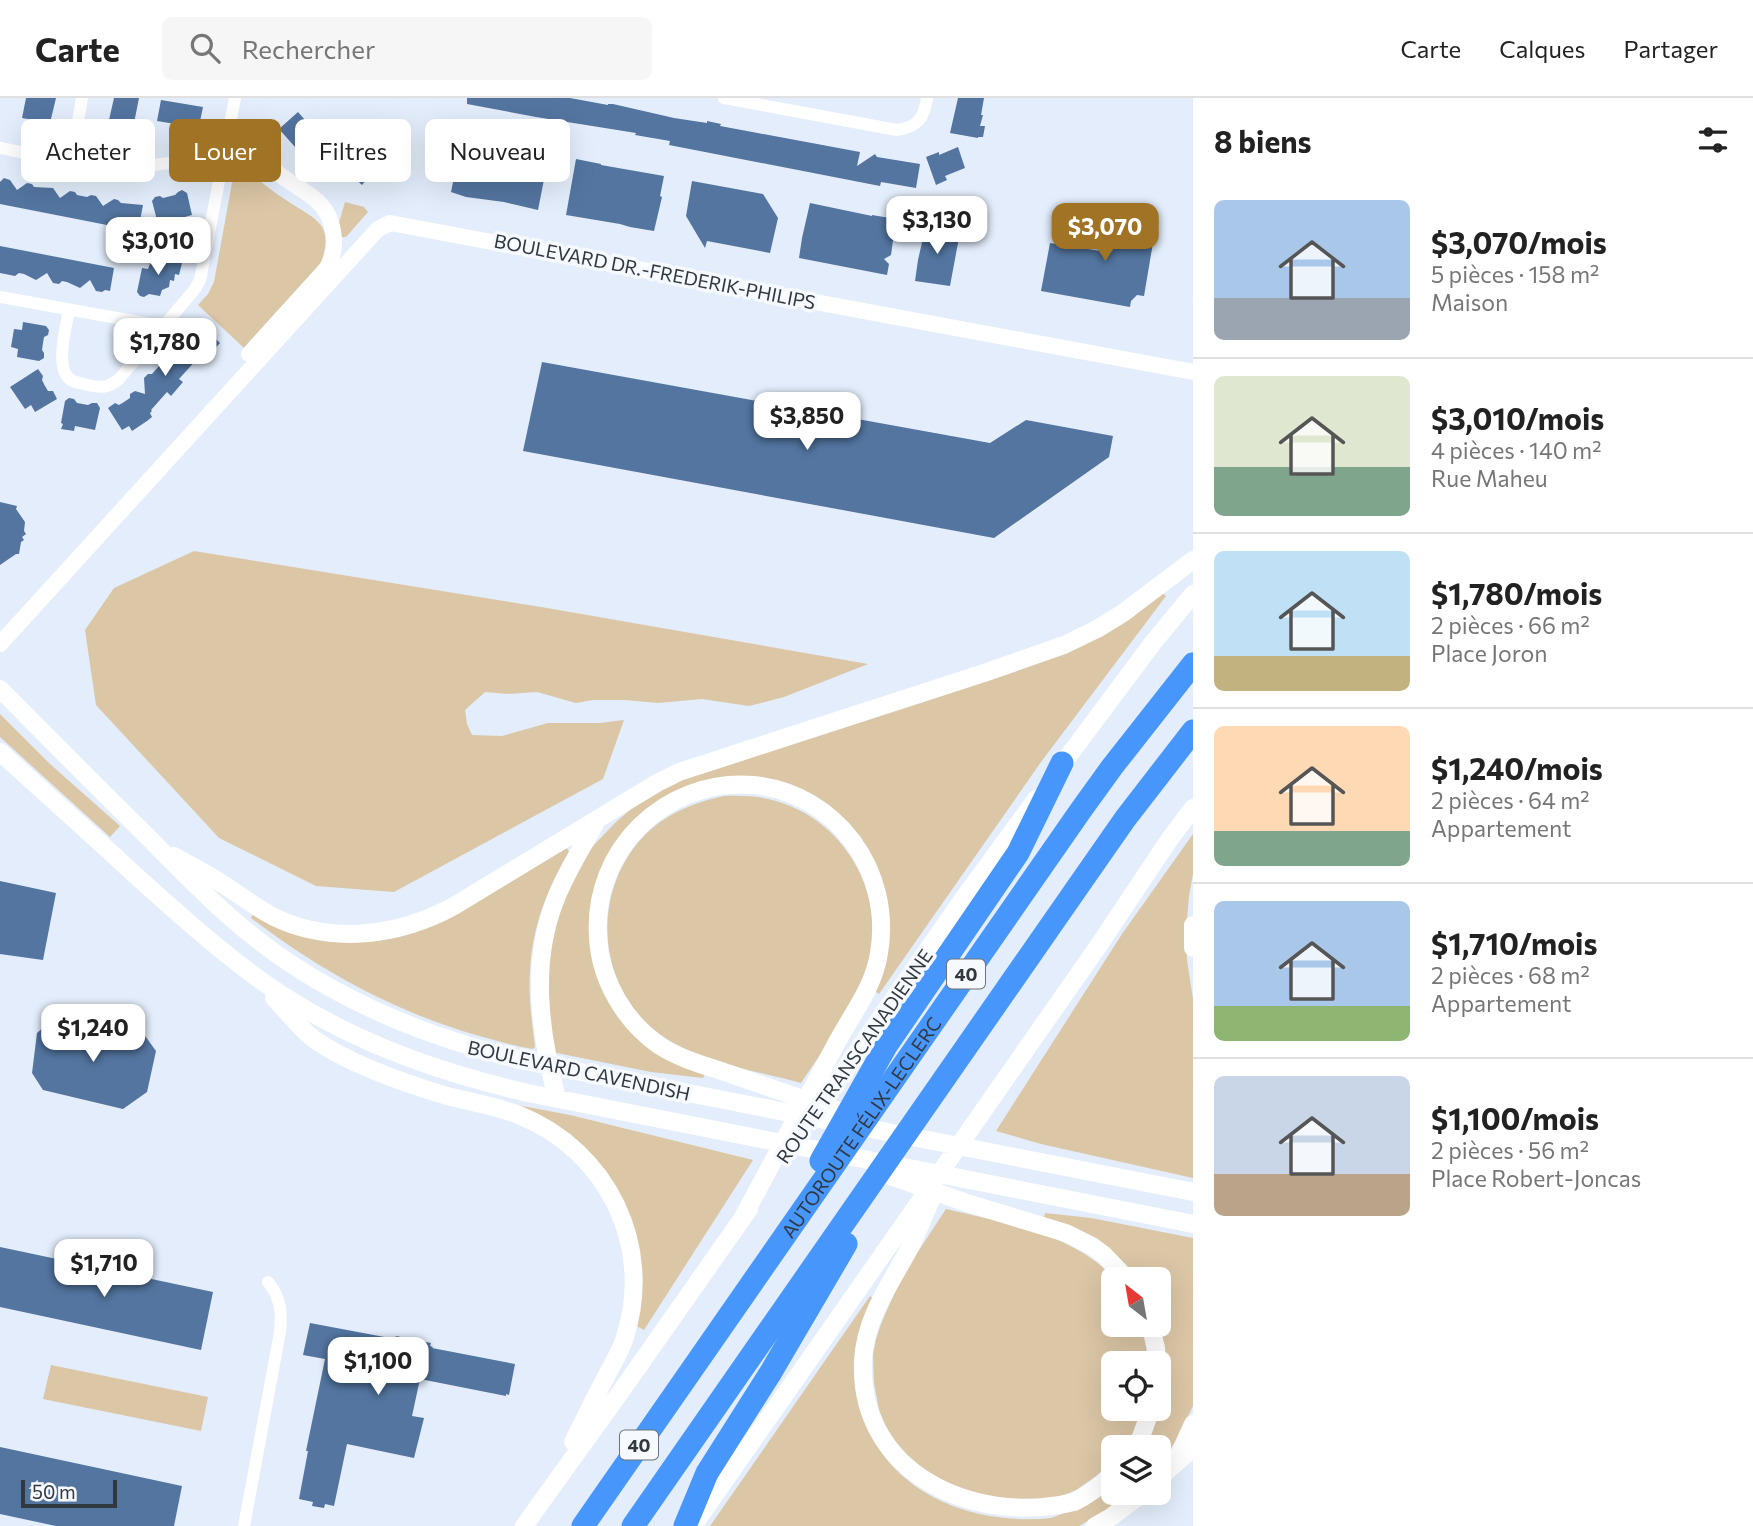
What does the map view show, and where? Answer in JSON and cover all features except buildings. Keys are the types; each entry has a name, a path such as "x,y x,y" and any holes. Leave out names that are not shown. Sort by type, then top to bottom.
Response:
{"highway":[{"name":"AUTOROUTE FÉLIX-LECLERC","path":"583,1526 1081,810 1193,664"},
{"name":"40","path":"634,1526 1125,819 1193,731"},
{"path":"748,1289 886,1046 1018,853 1062,763"},
{"path":"685,1526 707,1473 771,1372 937,1089"}],"main road":[{"path":"158,848 213,877 254,906 277,918 317,930 358,934 397,929 435,916 679,772 1064,645 1123,613 1193,560"},
{"name":"ROUTE TRANSCANADIENNE","path":"524,1526 631,1378 963,899 1062,763 1193,594"},
{"name":"BOULEVARD CAVENDISH","path":"0,689 188,879 234,921 287,961 331,989 393,1019 447,1040 520,1060 1193,1192"},
{"name":"BOULEVARD CAVENDISH","path":"0,752 163,900 247,971 321,1018 398,1055 472,1080 556,1098 1193,1224"},
{"path":"743,1217 838,1040 870,985 879,955 882,919 875,883 864,858 849,836 828,816 800,799 767,787 734,785 704,789 674,802 646,820 623,845 606,876 598,913 598,947 615,996 636,1026 662,1047 691,1061 780,1091 928,1140"},
{"path":"693,1526 1193,808"},
{"path":"556,1098 545,1049 540,998 539,971 543,940 555,898 597,821"},
{"path":"1193,925 1193,948"},
{"path":"247,971 314,1039 365,1066 419,1087 504,1110 533,1121 575,1150 609,1191 618,1207 628,1237 634,1274 632,1311 620,1350 548,1492"},
{"path":"823,1152 967,1203 1050,1227 1080,1239 1104,1255 1116,1267"},
{"path":"946,1163 910,1247 879,1301 869,1331 863,1358 863,1373 868,1407 880,1437 900,1468 914,1481 947,1501 983,1513 1022,1515 1057,1508 1089,1493 1101,1484"},
{"path":"1174,1465 1193,1424"},
{"path":"1171,1468 1193,1448"},
{"path":"1095,1526 1127,1505"}],"street":[{"path":"78,119 82,98"},
{"path":"231,119 235,98"},
{"path":"724,98 897,130 915,125 922,118 927,98"},
{"path":"0,148 21,152"},
{"name":"BOULEVARD DR.-FREDERIK-PHILIPS","path":"200,424 212,395 310,286 328,265 334,253 332,227 325,211 317,201 281,175"},
{"path":"69,310 62,356 66,375 72,381 107,387 119,379 198,285 219,182"},
{"name":"BOULEVARD DR.-FREDERIK-PHILIPS","path":"0,644 378,229 390,223 1193,372"},
{"path":"0,297 150,324 161,330"},
{"path":"244,1526 280,1332 281,1306 278,1296 268,1282"}],"shaded area":[{"path":"261,182 314,218 324,230 326,239 321,263 244,348 198,305 214,282 232,183"},
{"path":"345,202 364,207 368,212 346,237 340,237 338,226"},
{"path":"194,551 541,607 868,664 784,697 749,706 702,699 658,703 593,700 576,703 537,692 485,692 465,710 472,735 502,736 548,723 624,720 603,779 394,892 316,886 219,838 96,705 85,630 114,588"},
{"path":"1162,593 1166,596 1041,762 879,994 875,991 886,900 823,805 708,783 608,856 604,991 705,1074 703,1078 651,1072 552,1052 547,964 561,905 585,857 594,845 638,803 680,779 901,707"},
{"path":"0,714 50,764 120,826 110,837 0,737"},
{"path":"724,796 768,799 805,813 825,827 842,845 856,865 866,888 872,911 873,936 864,977 840,1024 801,1083 723,1063 685,1049 667,1039 633,1008 620,985 611,960 609,907 616,881 627,857 661,821 691,805"},
{"path":"1193,834 1193,874 1186,930 1193,999 1193,1178 1041,1144 996,1131 1122,934"},
{"path":"567,848 569,852 554,880 537,924 531,955 533,1049 445,1025 386,1001 331,972 251,918 253,914 377,940"},
{"path":"517,1105 570,1115 753,1160 644,1330 635,1325 627,1213"},
{"path":"946,1209 1014,1225 1058,1240 1102,1267 1101,1337 1144,1337 1146,1351 1101,1351 1101,1421 1138,1421 1132,1435 1101,1435 1101,1471 1096,1476 1076,1490 1052,1500 1025,1506 932,1483 888,1434 879,1410 873,1354 881,1324 910,1264"},
{"path":"1045,1213 1091,1218 1193,1238 1193,1406 1171,1448 1171,1435 1148,1435 1154,1421 1171,1421 1171,1351 1162,1351 1160,1337 1171,1337 1171,1267 1117,1267 1044,1217"},
{"path":"870,1296 874,1299 865,1418 877,1444 893,1467 914,1485 965,1510 1022,1519 1051,1518 1101,1491 1101,1505 1114,1505 1079,1526 710,1526"},
{"path":"51,1365 208,1397 201,1431 43,1399"}]}
